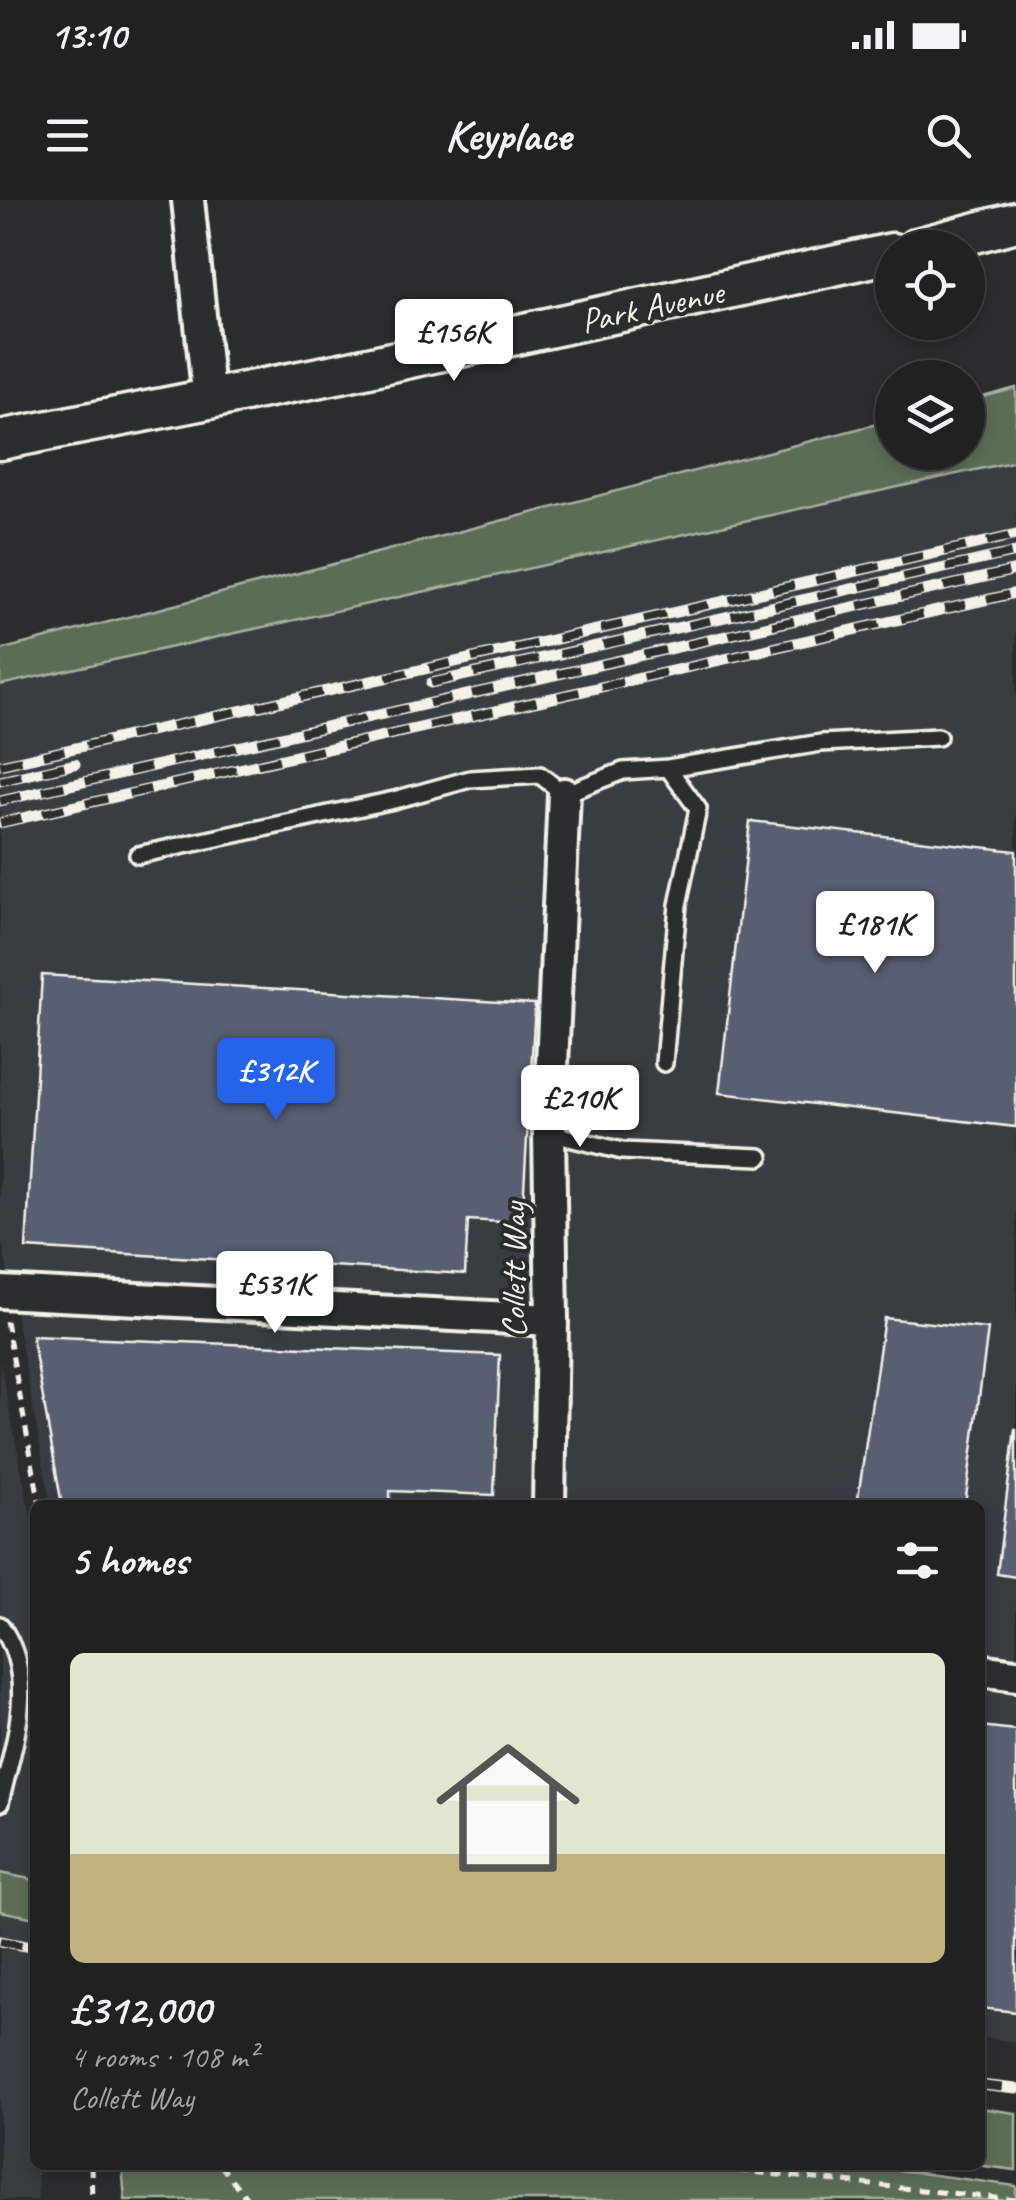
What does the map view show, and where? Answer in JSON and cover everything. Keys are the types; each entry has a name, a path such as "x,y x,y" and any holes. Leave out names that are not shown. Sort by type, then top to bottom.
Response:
{"street":[{"path":"188,200 209,401"},
{"path":"985,230 1016,222"},
{"name":"Park Avenue","path":"0,440 209,401 875,257"},
{"name":"Collett Way","path":"548,1500 550,1133 564,794"},
{"path":"2,1301 552,1320"},
{"path":"985,1671 1016,1675"}],"lane":[{"path":"138,855 394,800 470,779 540,775 564,794 623,771 668,768 821,742 938,737"},
{"path":"664,1063 678,905 698,809 668,768"},
{"path":"550,1133 622,1150 760,1157"},
{"path":"0,1625 16,1651 22,1684 22,1708 0,1804"}],"path":[{"path":"2,1301 39,1500"},
{"path":"91,2170 92,2200"},
{"path":"224,2170 248,2200"},
{"path":"731,2170 1016,2200"}],"shaded area":[{"path":"1016,461 1016,2042 985,2038 985,1500 50,1500 0,1231 0,685"},
{"path":"0,1362 30,1515 30,1879 0,1873"},
{"path":"0,1912 30,1917 30,2170 37,2170 38,2200 0,2200"}],"green space":[{"path":"1016,388 1016,461 985,468 985,396"},
{"path":"875,424 875,470 975,470 0,685 0,650"},
{"path":"0,1873 30,1879 30,1917 0,1911"},
{"path":"985,2109 1016,2113 1016,2170 985,2166"},
{"path":"122,2170 898,2170 1016,2186 1016,2200 125,2200"}],"building":[{"path":"750,821 1016,851 1016,1127 719,1093"},
{"path":"42,975 535,1004 522,1223 468,1220 465,1274 26,1248"},
{"path":"884,1318 988,1329 966,1500 858,1500"},
{"path":"32,1336 500,1355 494,1495 390,1491 390,1500 61,1500"},
{"path":"1016,1429 1016,1577 997,1574"},
{"path":"985,1727 1016,1730 1016,2012 985,2009"}],"railway":[{"path":"0,765 1016,535"},
{"path":"431,683 1016,552"},
{"path":"0,801 1016,570"},
{"path":"0,823 1016,593"},
{"path":"0,781 75,764"},
{"path":"0,1941 30,1947"},
{"path":"985,2086 1016,2089"}]}
